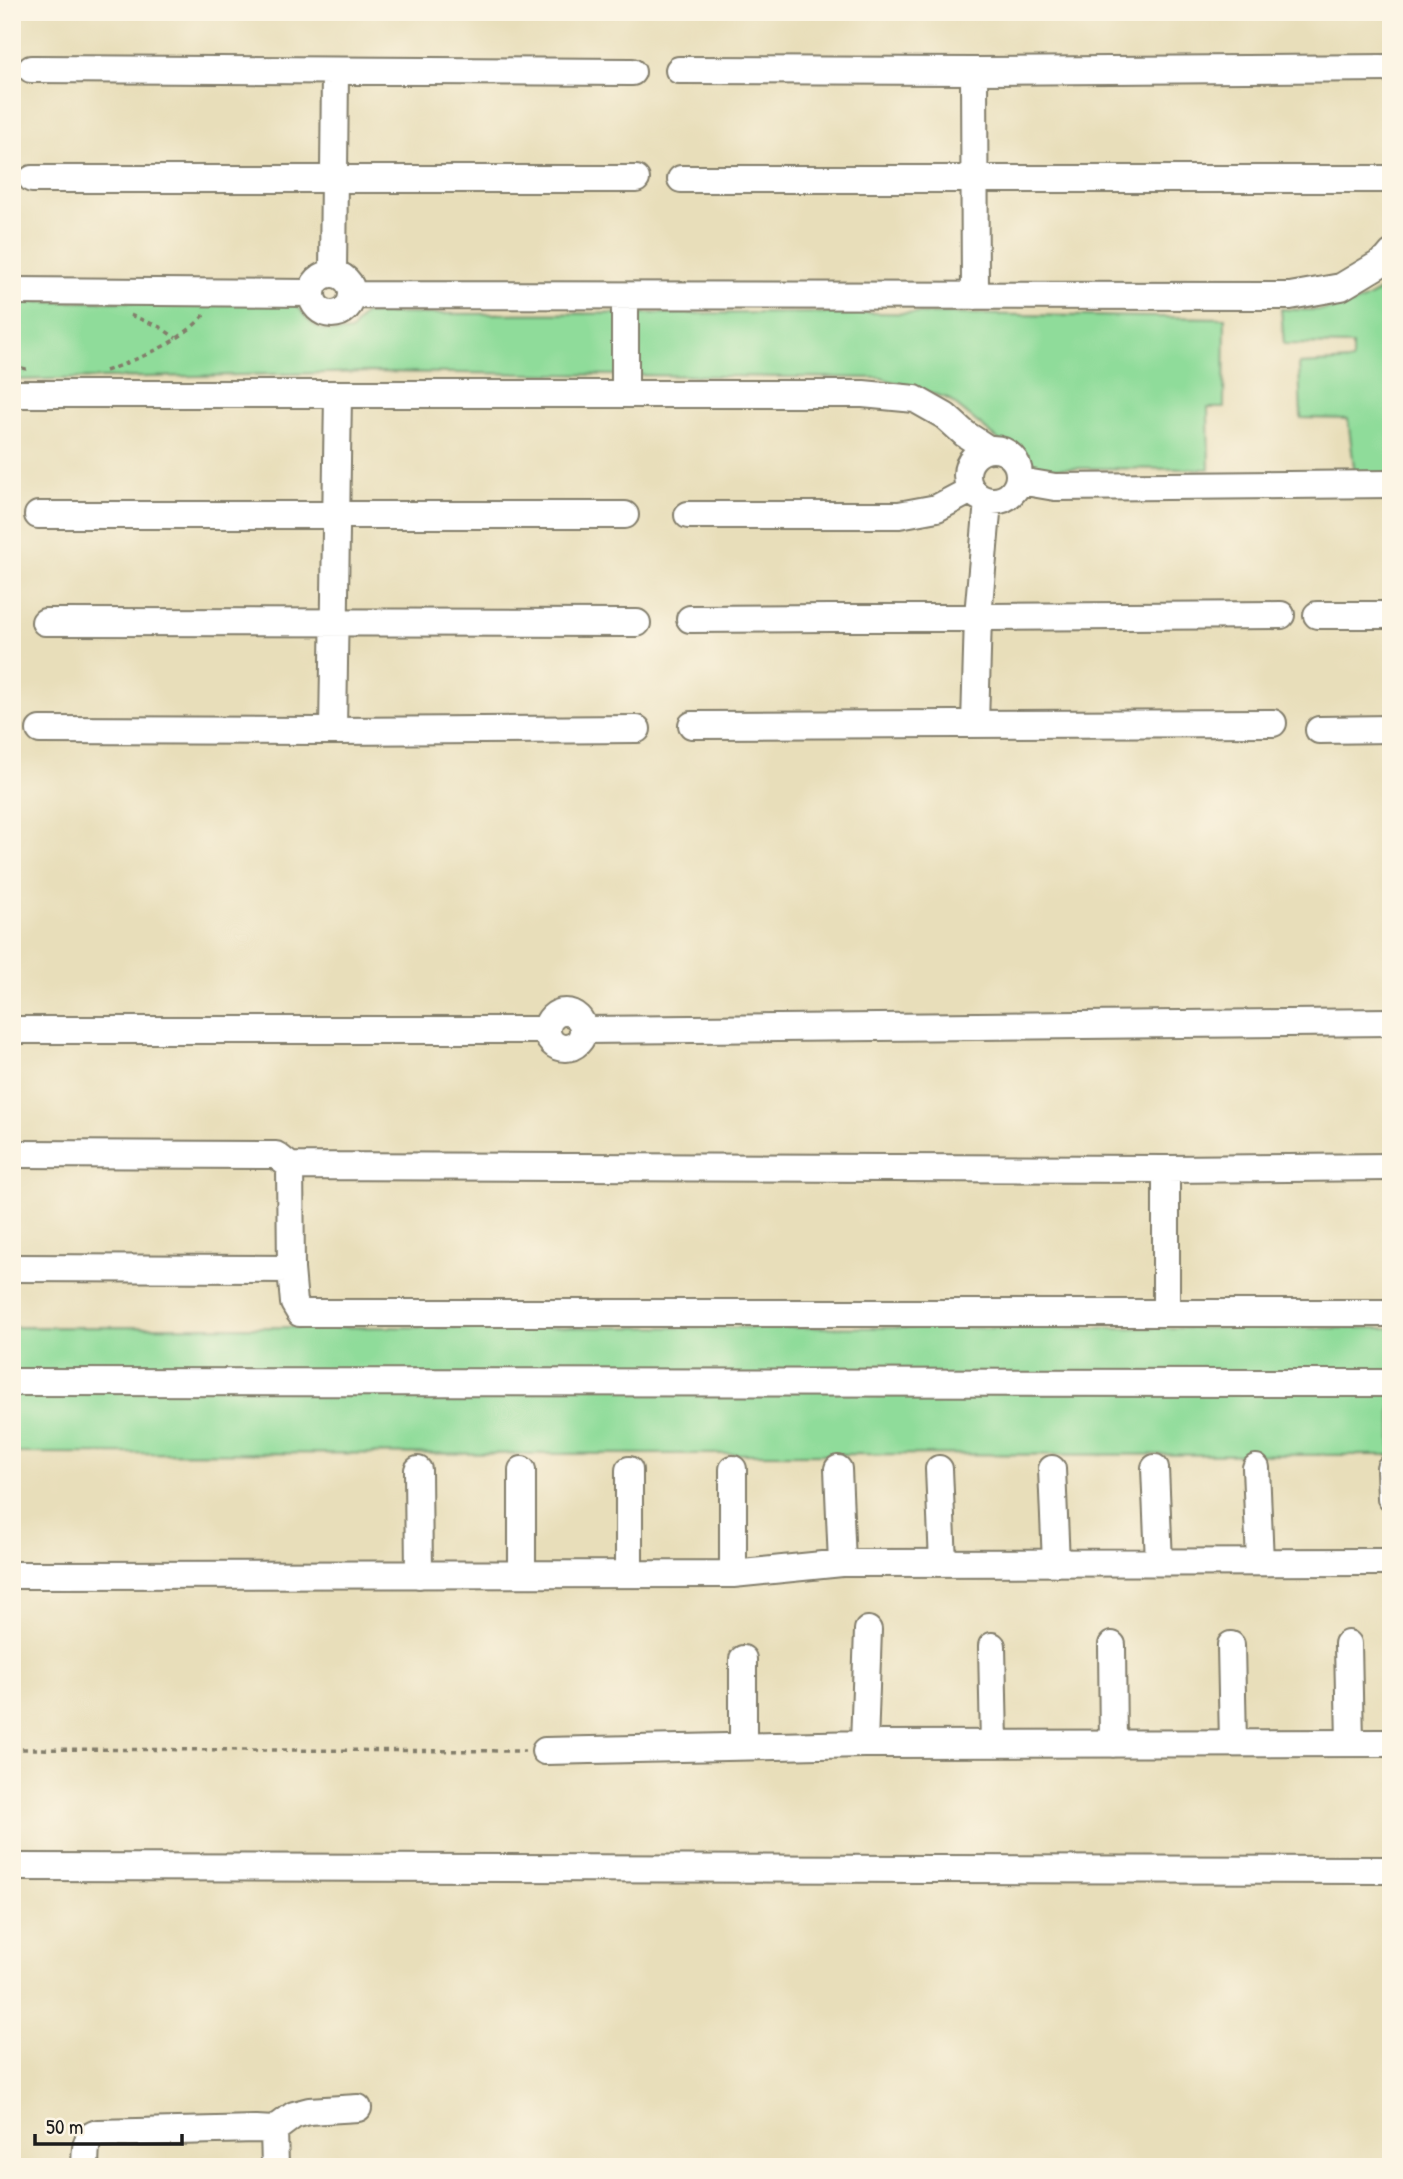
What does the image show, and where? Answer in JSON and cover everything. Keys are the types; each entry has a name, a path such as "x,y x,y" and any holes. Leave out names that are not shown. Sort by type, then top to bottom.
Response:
{"street":[{"path":"679,70 1391,68"},
{"path":"30,69 632,72"},
{"path":"974,71 975,296"},
{"path":"333,274 335,72"},
{"path":"681,178 1391,179"},
{"path":"32,179 636,179"},
{"path":"353,295 1290,296 1341,287 1387,260 1391,254"},
{"path":"333,274 347,281 353,295 346,310 331,315 317,308 311,293 318,279 333,274"},
{"path":"12,291 311,293"},
{"path":"625,296 625,394"},
{"path":"12,394 863,394 915,399 945,416 965,434 988,449 1003,450 1018,465 1020,481 1014,493 1002,501 979,496 899,515 688,515"},
{"path":"332,732 338,394"},
{"path":"975,724 979,496 967,470 974,457 988,449"},
{"path":"1020,481 1055,487 1391,484"},
{"path":"38,515 625,515"},
{"path":"690,619 1281,615"},
{"path":"1317,615 1391,615"},
{"path":"45,622 637,623"},
{"path":"692,724 1273,723"},
{"path":"40,730 332,732 637,729"},
{"path":"1320,730 1391,729"},
{"path":"12,1030 547,1030 552,1017 565,1012 579,1017 584,1030 1391,1022"},
{"path":"12,1154 276,1155 290,1166 1166,1169 1391,1167"},
{"path":"290,1166 293,1303 300,1313 1391,1313"},
{"path":"1166,1169 1166,1313"},
{"path":"12,1268 291,1269"},
{"path":"12,1382 1391,1383"},
{"path":"1155,1468 1159,1562"},
{"path":"1256,1468 1260,1562"},
{"path":"1390,1468 1391,1498"},
{"path":"733,1469 733,1574"},
{"path":"838,1469 842,1563"},
{"path":"939,1469 943,1563"},
{"path":"1052,1469 1056,1563"},
{"path":"418,1470 419,1574"},
{"path":"522,1470 522,1574"},
{"path":"629,1470 629,1574"},
{"path":"12,1576 733,1574 842,1563 1391,1562"},
{"path":"864,1744 868,1630"},
{"path":"1348,1644 1350,1743"},
{"path":"1112,1645 1113,1744"},
{"path":"1231,1645 1233,1743"},
{"path":"992,1646 994,1744"},
{"path":"743,1659 743,1746"},
{"path":"545,1751 864,1744 1391,1742"},
{"path":"12,1867 1391,1870"},
{"path":"85,2167 87,2140 92,2134 274,2130 294,2115 309,2111 358,2108"},
{"path":"274,2130 275,2167"}],"path":[{"path":"103,371 146,357 197,325 225,292"},
{"path":"12,366 35,371"},
{"path":"12,1749 545,1751"}],"green space":[{"path":"1391,282 1391,475 1355,476 1348,419 1301,418 1299,364 1352,361 1352,345 1284,344 1281,309 1326,310 1352,305"},
{"path":"295,301 311,323 332,332 351,331 364,314 877,313 1225,318 1224,408 1208,408 1209,469 1054,468 1031,466 947,398 881,378 371,372 12,380 12,302"},
{"path":"12,1327 1391,1328 1391,1455 12,1453"}]}
